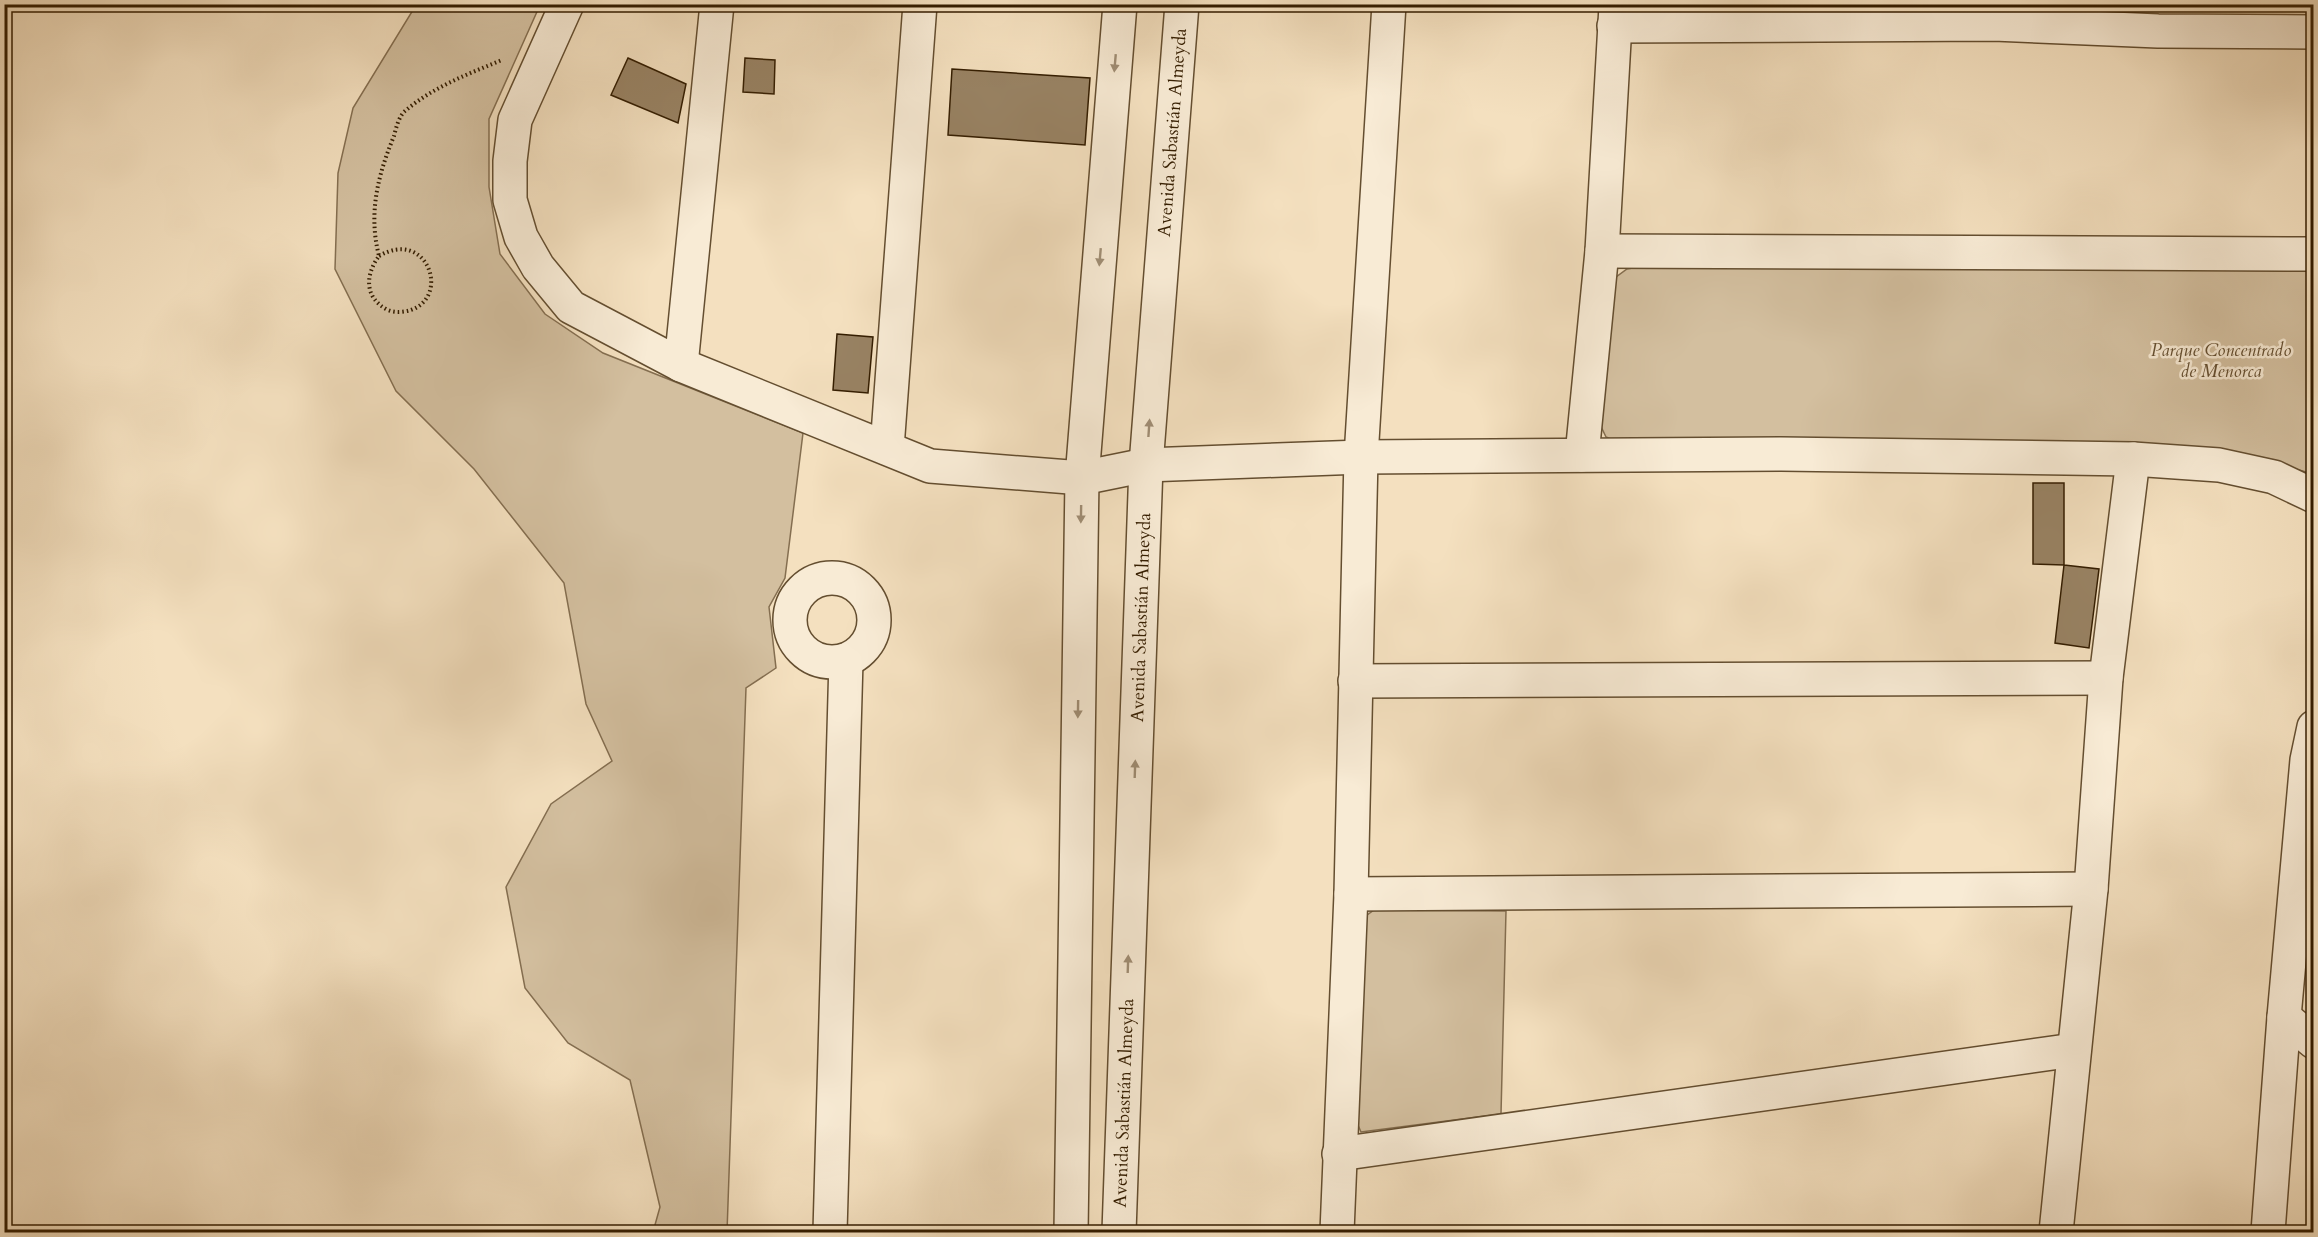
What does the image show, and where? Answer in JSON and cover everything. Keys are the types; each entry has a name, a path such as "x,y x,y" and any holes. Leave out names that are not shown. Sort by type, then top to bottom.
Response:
{"street":[{"path":"567,4 515,120 510,161 510,200 521,237 538,267 572,307 681,365 930,466 1082,478 1146,465 1361,457 1781,454 2133,459 2219,465 2274,477 2313,496"},
{"path":"681,365 717,4"},
{"path":"887,448 920,4"},
{"path":"1071,1233 1082,478 1120,4"},
{"name":"Avenida Sabastián Almeyda","path":"1119,1233 1146,465 1182,4"},
{"path":"1337,1233 1351,894 1361,457 1389,4"},
{"path":"1582,455 1602,251 1615,15 1995,14 2158,31 2313,32"},
{"path":"1602,251 2313,254"},
{"path":"2056,1233 2091,889 2106,678 2133,459"},
{"path":"830,1233 846,660"},
{"path":"1355,681 2106,678"},
{"path":"2268,1233 2284,1017 2313,727"},
{"path":"1351,894 2091,889"},
{"path":"2284,1017 2313,1042"},
{"path":"1339,1154 2074,1050"}],"path":[{"path":"379,256 390,249 403,248 416,252 425,261 431,272 432,283 429,293 415,309 405,312 391,311 379,304 371,294 368,280 371,267 379,256 374,235 374,202 381,168 403,112 445,83 502,60"}],"green space":[{"path":"416,5 540,5 489,119 489,187 500,254 545,314 603,353 803,433 785,578 769,607 776,668 746,688 727,1232 653,1232 660,1207 630,1080 568,1043 525,988 506,887 551,804 612,761 586,704 564,583 474,469 396,391 335,269 338,173 353,108"},
{"name":"Parque Concentrado de Menorca","path":"1657,264 2313,271 2313,474 2237,452 2166,447 1618,442 1606,437 1596,416 1608,283 1627,269"},
{"path":"1374,910 1506,911 1501,1114 1361,1132 1351,1109 1359,921"}],"building":[{"path":"628,58 686,84 678,123 611,95"},
{"path":"745,58 775,60 774,94 743,92"},
{"path":"952,69 1090,78 1085,145 948,135"},
{"path":"837,334 873,337 868,393 833,390"},
{"path":"2033,483 2064,483 2064,565 2033,564"},
{"path":"2064,565 2099,569 2089,648 2055,643"},
{"path":"732,1226 812,1227 812,1232 732,1232"},
{"path":"868,1230 954,1232 868,1232"}]}
